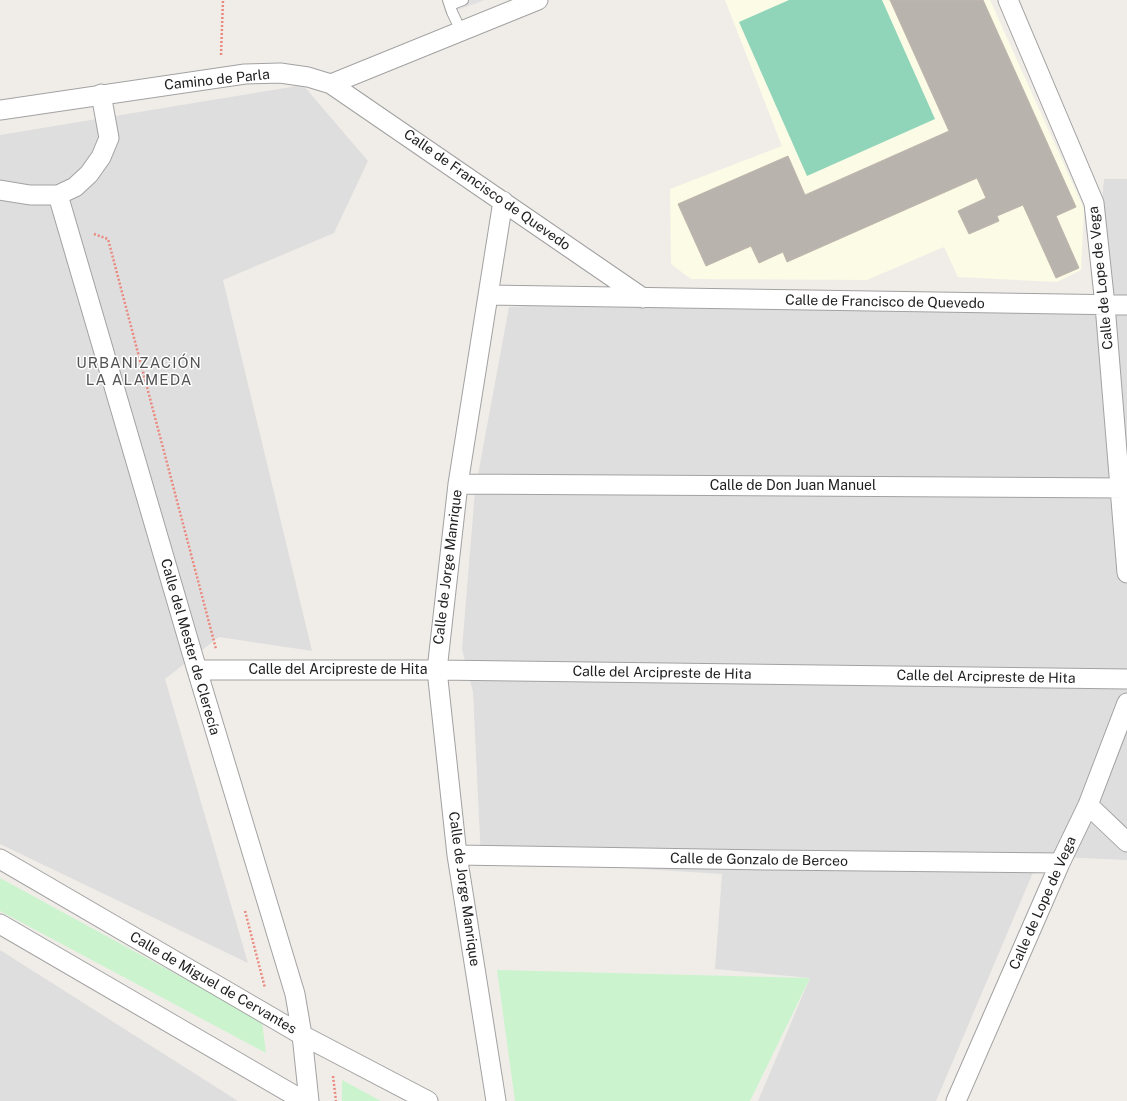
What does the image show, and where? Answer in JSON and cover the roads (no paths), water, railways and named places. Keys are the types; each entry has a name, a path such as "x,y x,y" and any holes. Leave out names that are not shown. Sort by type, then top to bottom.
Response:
{"street":[{"path":"331,84 538,0"},
{"name":"Calle de Lope de Vega","path":"1008,0 1094,203 1123,488 1127,573"},
{"name":"Camino de Parla","path":"0,110 245,74 280,73 308,77 331,84"},
{"name":"Calle de Francisco de Quevedo","path":"331,84 643,298"},
{"path":"0,190 30,195 58,195 75,187 89,174 101,157 109,138 102,94"},
{"name":"Calle del Mester de Clerecía","path":"58,195 197,670 295,994 302,1035 309,1101"},
{"name":"Calle de Jorge Manrique","path":"496,1101 458,855 436,670 458,484 503,201"},
{"name":"Calle de Francisco de Quevedo","path":"488,295 1127,305"},
{"name":"Calle de Don Juan Manuel","path":"458,484 1123,488"},
{"name":"Calle del Arcipreste de Hita","path":"197,670 436,670 1127,679"},
{"name":"Calle de Lope de Vega","path":"956,1101 1060,863 1088,805 1127,703"},
{"path":"1088,805 1127,842"},
{"name":"Calle de Gonzalo de Berceo","path":"458,855 1060,863"},
{"name":"Calle de Miguel de Cervantes","path":"0,859 302,1035 428,1101"},
{"path":"0,924 304,1101"}],"lane":[{"path":"461,31 449,3 463,0"}],"district":[{"name":"URBANIZACIÓN LA ALAMEDA","path":"139,372"}]}
